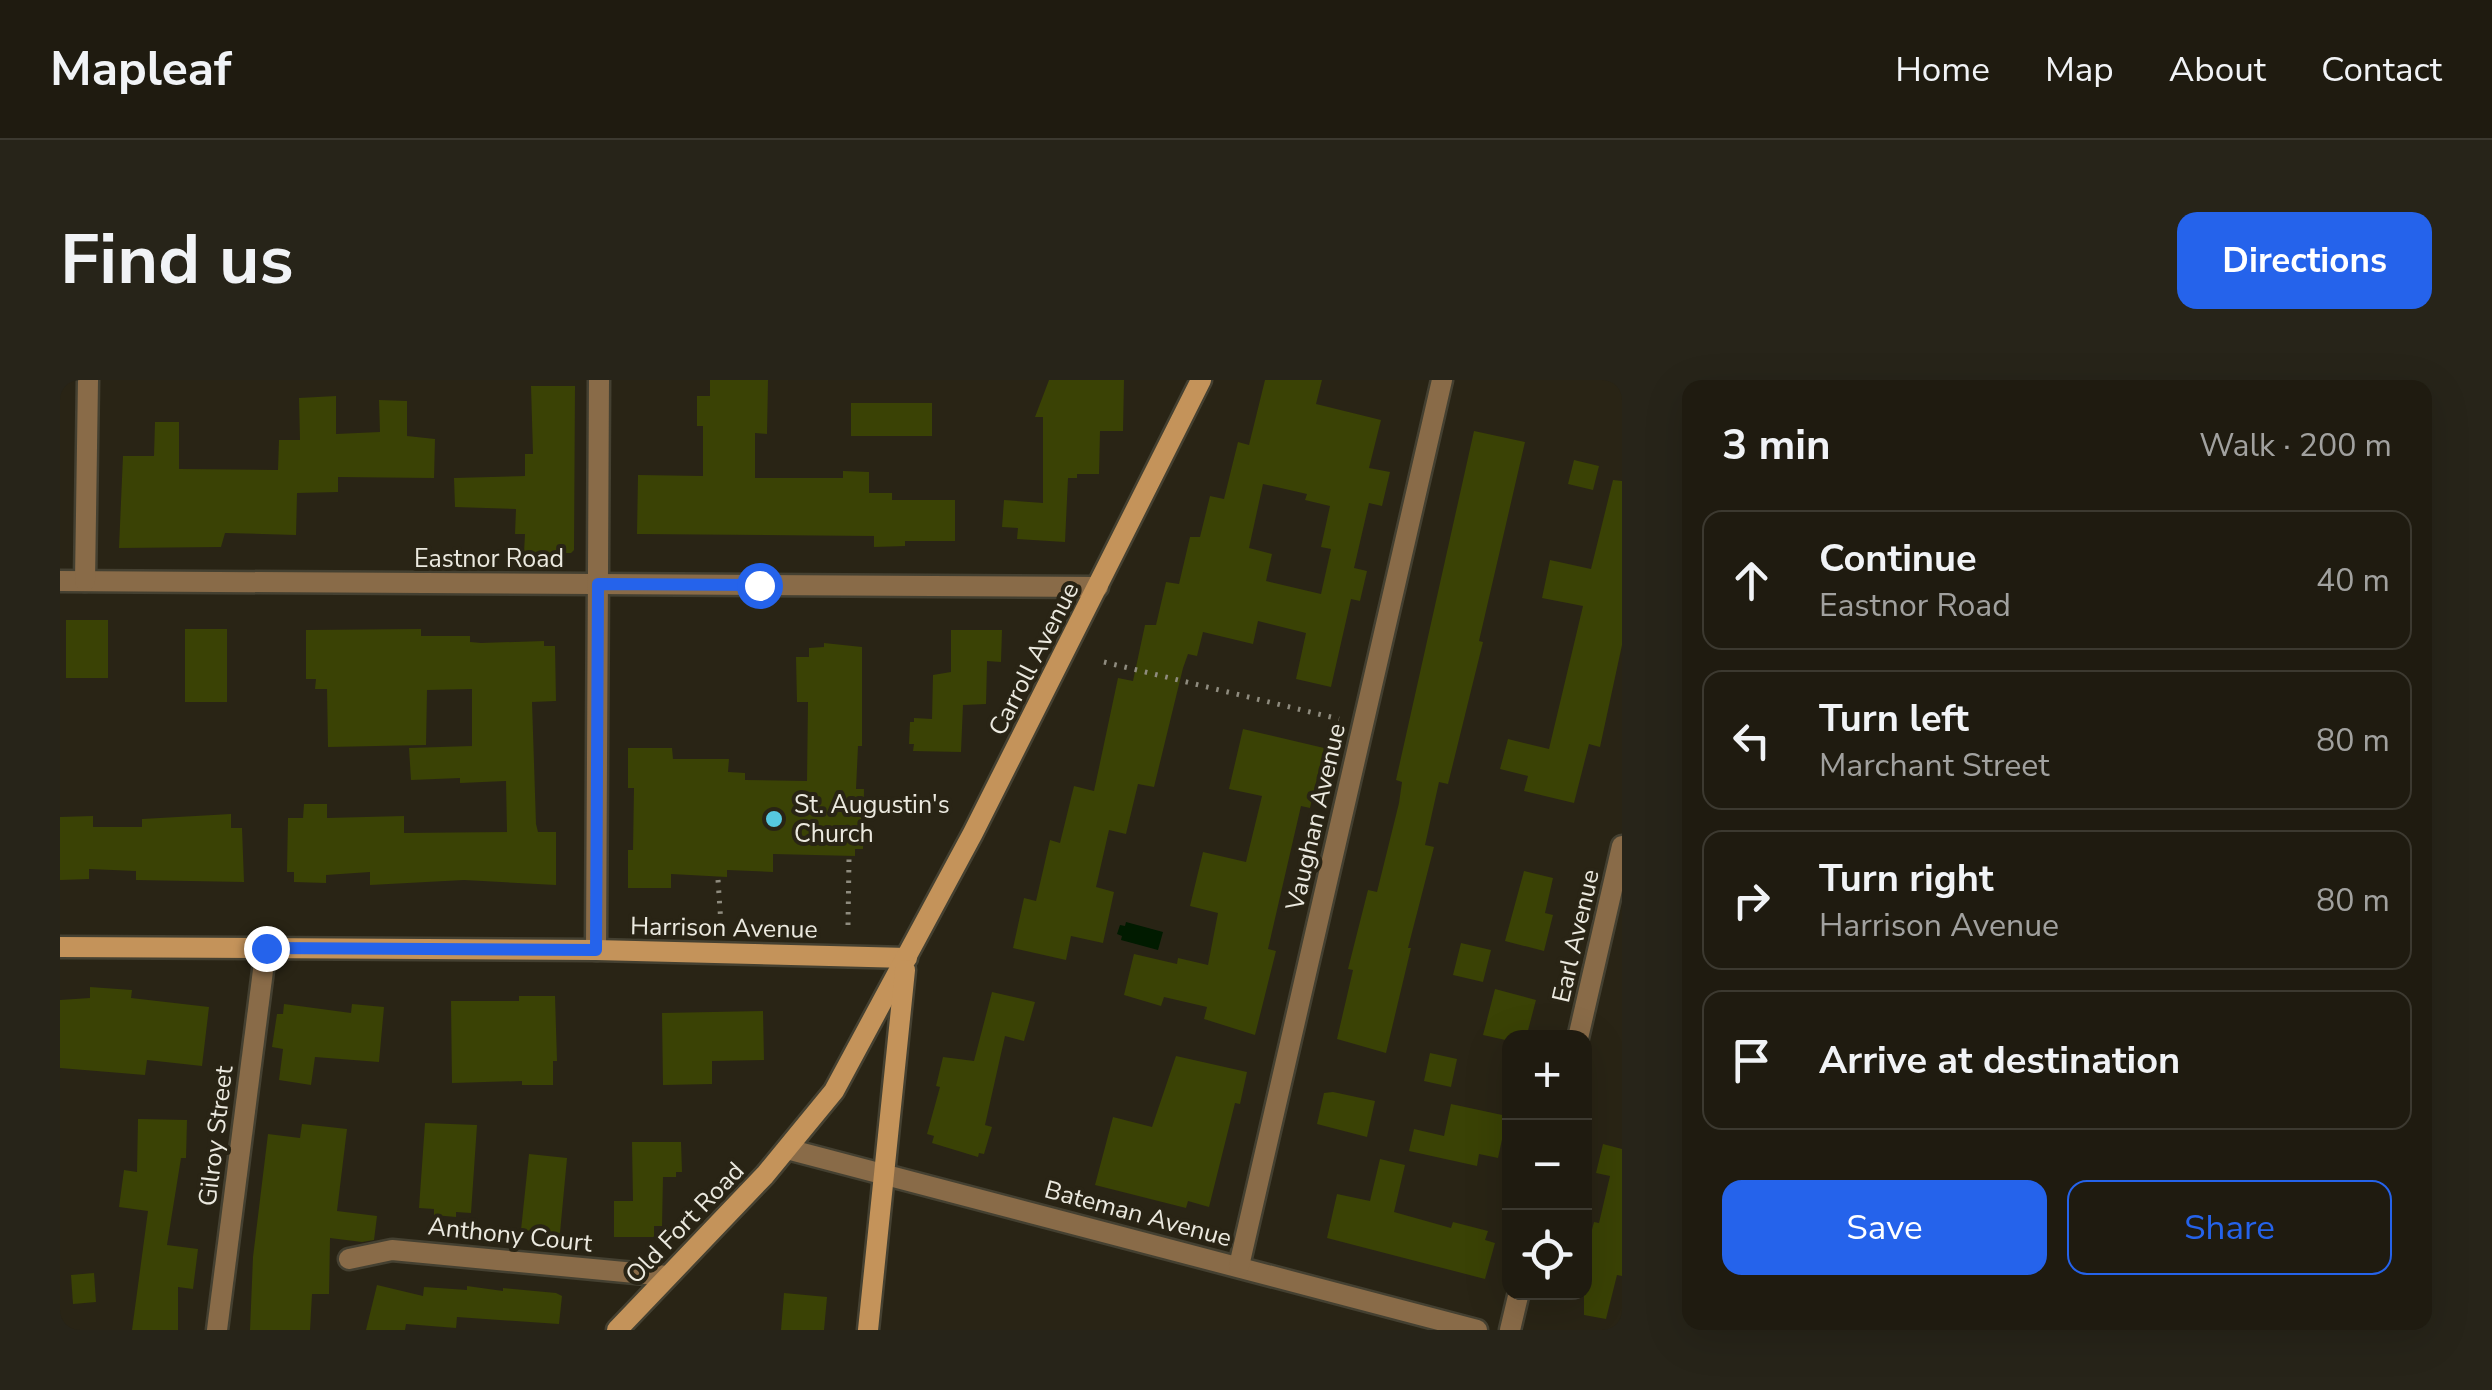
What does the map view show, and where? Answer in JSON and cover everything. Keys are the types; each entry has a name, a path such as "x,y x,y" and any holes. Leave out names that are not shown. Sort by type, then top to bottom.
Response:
{"street":[{"path":"85,581 88,380"},
{"path":"596,950 599,380"},
{"name":"Carroll Avenue","path":"787,1149 834,1091 907,958 1201,380"},
{"name":"Vaughan Avenue","path":"1239,1266 1442,380"},
{"name":"Eastnor Road","path":"60,580 1098,587"},
{"name":"Earl Avenue","path":"1580,1030 1621,854"},
{"name":"Harrison Avenue","path":"60,948 596,950 907,958"},
{"name":"Gilroy Street","path":"217,1330 266,948"},
{"name":"Carroll Avenue","path":"868,1330 907,958"},
{"name":"Bateman Avenue","path":"787,1149 1476,1330"},
{"name":"Old Fort Road","path":"617,1330 787,1149"},
{"name":"Anthony Court","path":"349,1259 392,1250 667,1276"},
{"path":"1510,1330 1517,1300"}],"path":[{"path":"1104,662 1349,721"},
{"path":"848,925 849,859"},
{"path":"718,880 721,924"}],"shaded area":[{"path":"1126,922 1163,932 1158,950 1121,940 1122,936 1117,934"}],"building":[{"path":"710,380 768,380 767,434 755,433 755,478 843,478 843,471 869,472 869,493 892,493 892,500 955,500 955,541 905,541 905,546 874,547 874,536 637,534 638,475 703,476 703,426 697,426 697,396 710,396"},
{"path":"1049,380 1124,380 1123,431 1100,431 1099,474 1068,478 1065,542 1017,539 1018,528 1002,527 1004,500 1043,503 1043,417 1035,417"},
{"path":"1265,380 1322,380 1316,404 1381,420 1369,468 1390,472 1382,506 1369,503 1354,568 1367,571 1360,601 1351,599 1331,687 1296,679 1306,633 1258,621 1253,644 1203,632 1197,656 1188,654 1183,668 1154,787 1138,784 1126,834 1109,830 1096,887 1114,892 1103,943 1071,936 1066,960 1013,948 1024,898 1036,901 1050,840 1060,843 1074,786 1094,791 1118,678 1133,681 1145,625 1156,625 1166,582 1179,584 1190,537 1200,537 1210,496 1224,499 1238,442 1249,445","holes":["1263,484 1307,494 1305,500 1330,506 1321,547 1331,549 1321,594 1266,581 1272,554 1249,548"]},
{"path":"531,386 575,386 571,553 524,553 525,534 515,534 516,509 455,507 454,478 525,476 525,454 533,454"},
{"path":"336,396 336,434 380,432 379,400 407,401 407,436 435,439 434,478 338,477 338,492 297,493 296,535 225,533 221,547 119,548 123,456 154,456 155,422 179,422 179,469 278,470 279,440 300,440 299,398"},
{"path":"851,403 932,403 932,436 851,436"},
{"path":"1474,431 1525,442 1448,784 1439,782 1425,845 1434,847 1386,1053 1337,1039 1353,970 1348,969 1368,890 1377,892 1399,803 1402,782 1396,780"},
{"path":"1574,460 1599,466 1593,490 1568,484"},
{"path":"1613,480 1622,481 1622,645 1600,747 1589,744 1574,803 1524,791 1528,776 1500,769 1508,739 1549,749 1583,606 1542,598 1550,560 1591,569"},
{"path":"66,620 108,620 108,678 66,678"},
{"path":"185,629 227,629 227,702 185,702"},
{"path":"421,629 421,636 470,636 470,642 481,643 544,641 544,646 555,646 556,701 532,702 536,824 538,832 556,832 556,885 464,880 370,885 370,872 326,875 326,883 294,882 294,872 287,872 288,818 303,818 304,804 327,804 327,818 404,816 404,833 507,832 506,781 411,780 409,748 472,746 472,689 427,690 426,745 328,747 327,689 315,689 316,679 306,679 306,630"},
{"path":"951,630 1002,630 1001,662 987,661 986,704 963,705 961,752 913,751 914,744 909,744 910,722 914,718 932,719 933,675 951,672"},
{"path":"824,643 862,647 862,746 858,746 856,789 864,789 863,849 855,849 855,856 773,854 773,872 727,870 727,877 671,874 671,888 628,888 634,788 628,788 628,748 672,748 673,759 729,759 728,772 745,773 745,780 807,781 808,702 797,702 796,657 809,657 809,648 824,647"},
{"path":"1243,729 1324,748 1310,808 1301,806 1268,949 1276,951 1255,1035 1204,1019 1207,1007 1164,997 1161,1006 1124,995 1134,954 1177,964 1178,958 1208,965 1218,913 1190,906 1203,852 1246,862 1262,796 1229,789"},
{"path":"231,814 231,828 242,828 244,882 136,880 136,871 89,869 89,879 60,880 60,817 93,816 93,827 142,827 142,819"},
{"path":"1524,871 1553,878 1545,913 1553,915 1544,951 1505,941"},
{"path":"1461,943 1491,950 1483,982 1453,975"},
{"path":"90,987 132,990 131,998 209,1007 202,1066 147,1060 145,1075 60,1068 60,1000 90,998"},
{"path":"1495,989 1536,1000 1528,1030 1502,1030 1502,1039 1483,1035"},
{"path":"992,992 1035,1002 1024,1041 1005,1036 985,1125 992,1127 984,1154 979,1153 978,1157 932,1143 934,1136 927,1134 940,1087 936,1086 943,1057 974,1061"},
{"path":"519,996 555,996 557,1061 553,1061 553,1085 522,1085 522,1081 452,1083 451,1001 519,1001"},
{"path":"284,1004 351,1013 352,1004 384,1007 379,1062 315,1057 311,1085 279,1080 283,1049 272,1047 277,1014 283,1014"},
{"path":"763,1011 764,1060 712,1061 712,1084 663,1085 662,1013"},
{"path":"1430,1053 1457,1059 1451,1087 1424,1081"},
{"path":"1176,1056 1247,1072 1240,1104 1235,1103 1209,1207 1188,1201 1186,1208 1095,1185 1113,1117 1152,1127"},
{"path":"1324,1093 1375,1101 1367,1137 1317,1124"},
{"path":"1451,1104 1502,1115 1498,1158 1479,1154 1477,1166 1409,1151 1414,1129 1444,1136"},
{"path":"138,1119 187,1120 186,1158 181,1158 167,1245 198,1249 193,1289 178,1287 178,1330 132,1330 148,1211 119,1207 124,1170 137,1172"},
{"path":"425,1123 477,1125 471,1213 456,1212 456,1217 434,1215 434,1209 419,1208"},
{"path":"302,1124 347,1129 337,1211 377,1216 374,1240 330,1238 329,1294 312,1294 310,1330 250,1330 253,1257 268,1134 300,1138"},
{"path":"632,1142 681,1142 682,1172 676,1172 676,1177 663,1177 662,1226 654,1226 654,1237 614,1237 614,1201 633,1201"},
{"path":"1603,1144 1622,1149 1622,1276 1617,1275 1606,1319 1584,1315 1584,1300 1592,1300 1592,1230 1594,1222 1599,1223 1610,1176 1596,1173"},
{"path":"529,1154 567,1158 560,1233 521,1230"},
{"path":"1380,1159 1405,1165 1394,1212 1451,1228 1453,1222 1488,1231 1485,1240 1495,1243 1485,1279 1327,1238 1337,1194 1370,1201"},
{"path":"94,1273 96,1302 73,1304 71,1275"},
{"path":"377,1285 423,1296 424,1287 467,1290 467,1286 556,1293 562,1296 559,1324 457,1317 456,1328 406,1324 405,1330 366,1330"},
{"path":"784,1293 827,1297 824,1330 781,1330"}],"place":[{"name":"St. Augustin's Church","path":"774,819"}],"route":[{"path":"266,948 596,950 598,584 759,585"}]}
